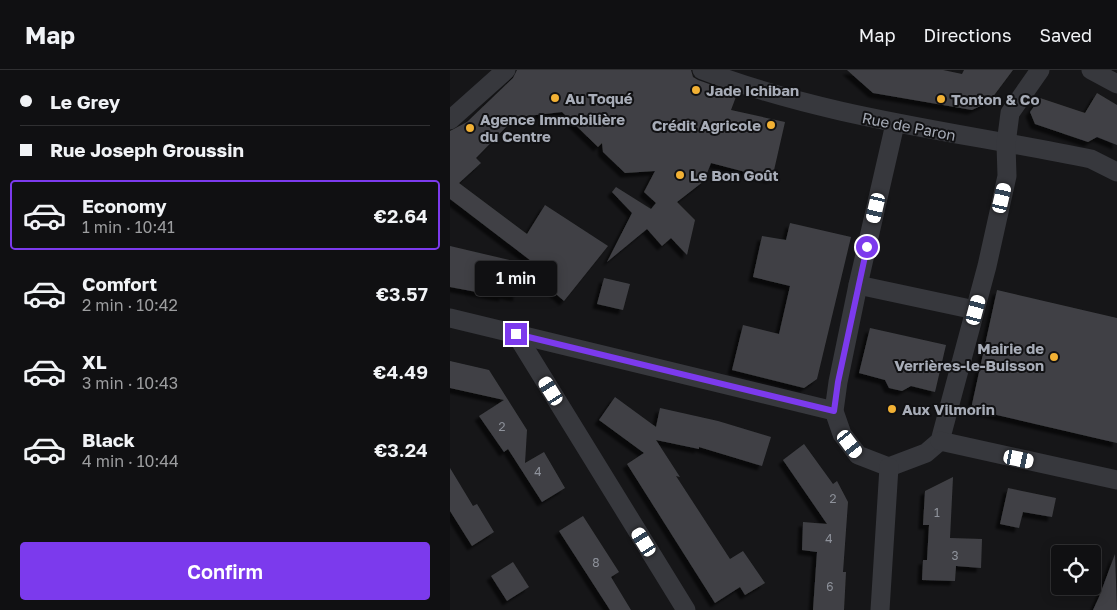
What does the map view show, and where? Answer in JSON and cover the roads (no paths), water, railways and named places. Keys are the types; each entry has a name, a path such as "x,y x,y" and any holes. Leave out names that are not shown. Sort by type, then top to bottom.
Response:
{"street":[{"path":"450,120 506,70"},
{"name":"Rue de Paron","path":"702,70 750,88 810,104 895,124 1091,159 1117,172"},
{"path":"895,124 858,285 834,411 842,434 858,455 889,467 926,453 940,440 976,310 1007,176 1006,144 1010,113 1040,70"},
{"path":"1091,70 1117,84"},
{"path":"858,285 976,310"},
{"path":"450,318 834,411"},
{"path":"516,334 686,610"},
{"path":"940,440 1117,480"},
{"path":"880,610 889,467"}],"place":[{"name":"Jade Ichiban","path":"696,90"},
{"name":"Au Toqué","path":"555,98"},
{"name":"Tonton & Co","path":"941,99"},
{"name":"Crédit Agricole","path":"771,125"},
{"name":"Agence Immobilière du Centre","path":"470,128"},
{"name":"Le Bon Goût","path":"680,175"},
{"name":"Mairie de Verrières-le-Buisson","path":"1054,357"},
{"name":"Aux Vilmorin","path":"892,409"}]}
